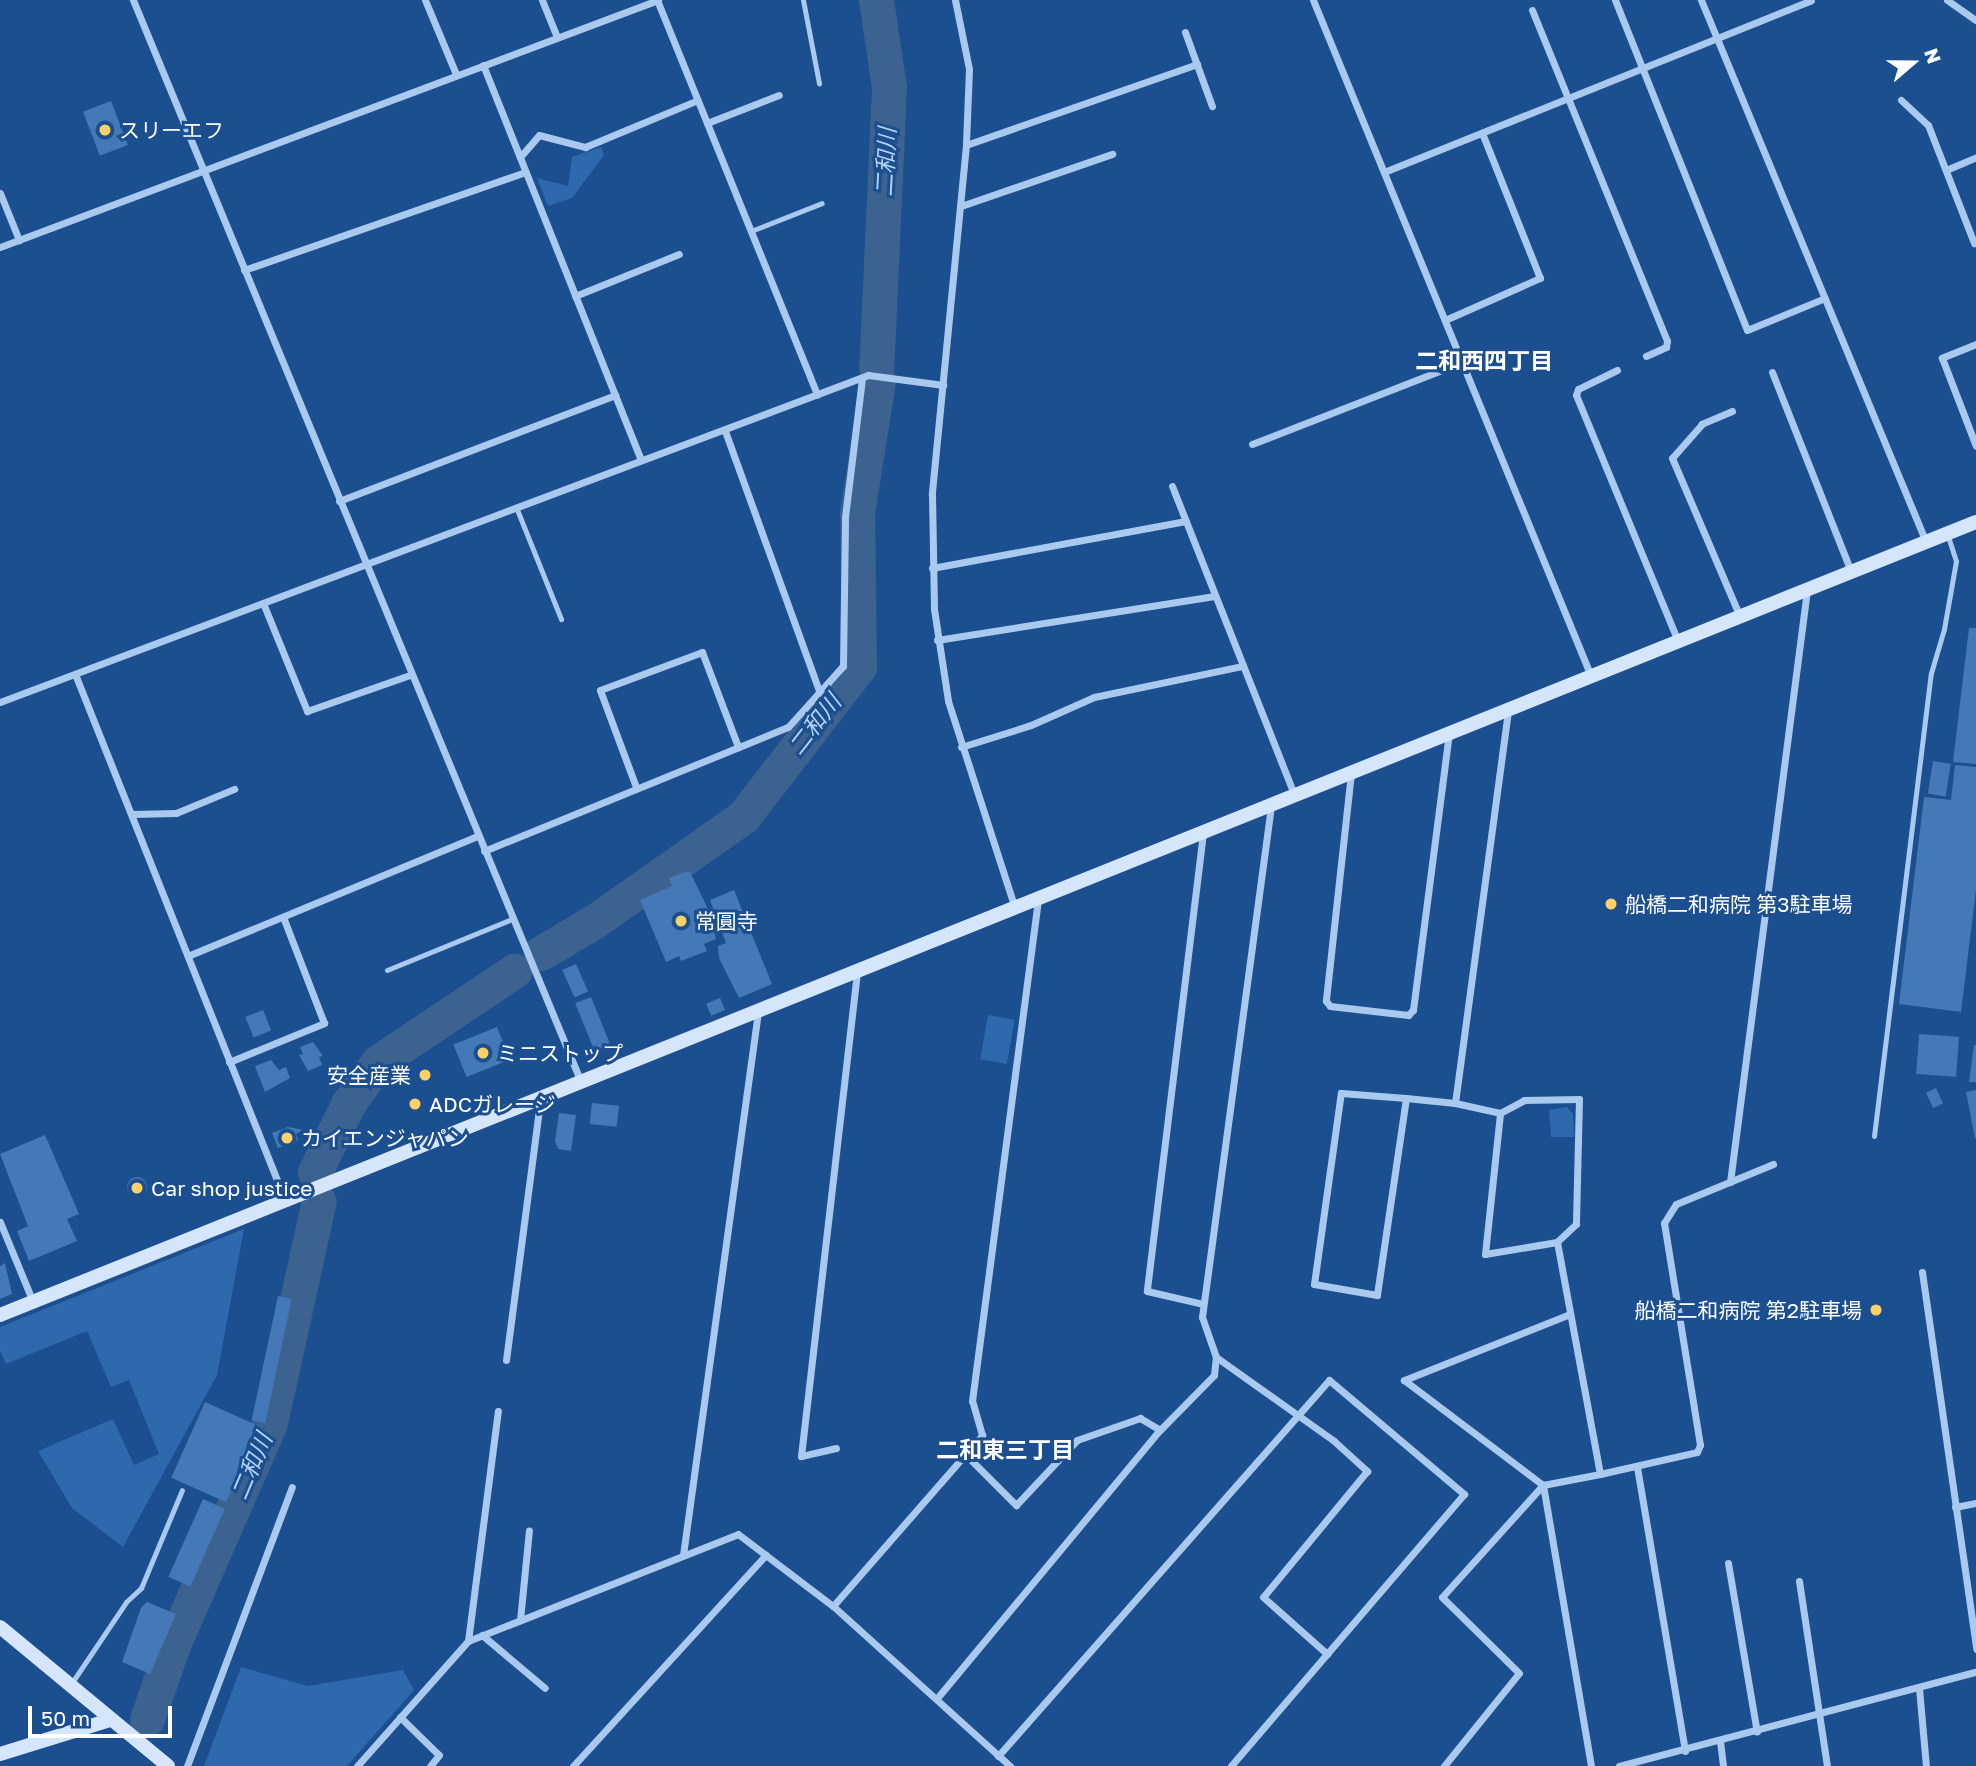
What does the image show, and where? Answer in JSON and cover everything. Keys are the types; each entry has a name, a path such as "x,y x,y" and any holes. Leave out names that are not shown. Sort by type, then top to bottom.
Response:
{"street":[{"path":"133,0 410,675 581,1082"},
{"path":"425,0 456,74"},
{"path":"542,0 557,37"},
{"path":"0,247 202,168 658,0 817,395"},
{"path":"955,0 969,69 966,145 932,494 932,568 937,640 961,747 1015,908"},
{"path":"1313,0 1591,676"},
{"path":"1615,0 1748,330 1825,298"},
{"path":"1701,0 1926,542"},
{"path":"1384,172 1716,36 1811,0"},
{"path":"1947,0 1976,20"},
{"path":"1532,10 1667,341 1666,347 1646,356"},
{"path":"1185,32 1212,106"},
{"path":"966,145 1197,64"},
{"path":"482,65 641,460"},
{"path":"707,123 779,95"},
{"path":"520,157 539,135 585,147 698,100"},
{"path":"1901,100 1928,125 1974,243"},
{"path":"1445,320 1540,278 1482,133"},
{"path":"961,206 1112,154"},
{"path":"1946,170 1976,157"},
{"path":"244,270 525,172"},
{"path":"0,193 19,240"},
{"path":"575,296 680,254"},
{"path":"1976,344 1942,358 1976,446"},
{"path":"1252,444 1462,362"},
{"path":"1618,370 1578,389 1576,395 1678,641"},
{"path":"1772,372 1851,572"},
{"path":"0,702 862,378 878,376 943,385"},
{"path":"484,850 788,727 843,666 845,517 862,378"},
{"path":"339,501 615,395"},
{"path":"1732,411 1703,425 1672,458 1740,617"},
{"path":"725,431 820,692"},
{"path":"1172,486 1295,796"},
{"path":"932,568 1186,521"},
{"path":"0,1315 1976,522"},
{"path":"1730,1182 1807,590"},
{"path":"937,640 1215,596"},
{"path":"263,603 307,711 410,675"},
{"path":"636,787 600,690 702,652 738,747"},
{"path":"961,747 1031,725 1094,697 1243,666"},
{"path":"75,674 190,955 229,1062 286,1201"},
{"path":"1455,1103 1508,710"},
{"path":"1351,773 1326,1001 1330,1006 1408,1015 1413,1010 1449,734"},
{"path":"132,814 176,813 234,789"},
{"path":"938,1697 1160,1430 1214,1375 1216,1357 1203,1326 1203,1304 1271,805"},
{"path":"1203,832 1147,1292 1203,1304"},
{"path":"190,955 477,836"},
{"path":"833,1606 982,1435 972,1401 1038,899"},
{"path":"229,1062 324,1023 283,917"},
{"path":"836,1448 801,1457 857,971"},
{"path":"683,1555 758,1012"},
{"path":"1406,1098 1377,1295 1314,1284 1341,1093 1406,1098 1455,1103 1500,1113 1524,1100 1578,1099 1576,1224 1557,1242 1485,1254 1500,1113"},
{"path":"506,1360 540,1099"},
{"path":"1444,1766 1519,1673 1442,1597 1544,1485 1689,1456 1700,1445 1664,1223 1676,1204 1773,1164"},
{"path":"0,1222 33,1302"},
{"path":"1557,1242 1600,1474"},
{"path":"1922,1272 1955,1507 1972,1598 1976,1649"},
{"path":"1570,1314 1404,1380 1544,1485 1591,1766"},
{"path":"1216,1357 1298,1416 1367,1471 1263,1597 1327,1654"},
{"path":"998,1756 1329,1380 1464,1494 1231,1766"},
{"path":"468,1641 498,1411"},
{"path":"966,1455 1017,1505 1077,1440 1140,1418 1160,1430"},
{"path":"1637,1467 1685,1751"},
{"path":"187,1766 292,1487"},
{"path":"1955,1507 1976,1503"},
{"path":"520,1620 528,1530"},
{"path":"357,1766 468,1641 738,1534 833,1606 938,1697 1010,1766"},
{"path":"573,1766 766,1555"},
{"path":"1728,1563 1757,1732"},
{"path":"1799,1581 1827,1766"},
{"path":"0,1627 167,1766"},
{"path":"482,1635 545,1688"},
{"path":"1620,1766 1757,1732 1976,1672"},
{"path":"1919,1688 1926,1766"},
{"path":"400,1717 439,1755 430,1766"},
{"path":"0,1754 110,1720"},
{"path":"1720,1741 1723,1766"}],"lane":[{"path":"803,0 819,83"},
{"path":"751,231 822,203"},
{"path":"516,507 561,618"},
{"path":"1874,1136 1931,673 1944,629 1956,561 1947,534"},
{"path":"387,970 512,919"},
{"path":"70,1686 126,1602 141,1588 182,1490"}],"shaded area":[{"path":"601,147 604,155 572,198 548,206 537,178 568,186 572,157"},
{"path":"988,1015 1015,1020 1007,1064 980,1059"},
{"path":"1567,1107 1573,1114 1574,1137 1551,1137 1549,1110"},
{"path":"244,1229 217,1375 123,1547 72,1508 38,1451 113,1419 134,1465 159,1454 129,1380 111,1387 87,1331 6,1364 0,1351 0,1327"},
{"path":"241,1667 308,1686 403,1670 414,1690 347,1766 204,1766"}],"building":[{"path":"111,101 128,145 100,156 83,112"},
{"path":"1969,628 1976,628 1976,764 1953,762"},
{"path":"1933,761 1951,764 1946,796 1928,794"},
{"path":"1955,765 1976,767 1976,890 1961,1012 1899,1004 1924,797 1951,800"},
{"path":"690,872 710,913 716,939 704,944 707,951 681,961 679,956 666,962 640,900 672,886 669,878"},
{"path":"734,890 772,984 739,998 719,958 718,946 726,943 710,900"},
{"path":"576,964 588,991 574,998 562,970"},
{"path":"591,997 611,1046 595,1053 575,1003"},
{"path":"720,998 725,1010 711,1016 706,1004"},
{"path":"263,1010 271,1030 254,1038 245,1017"},
{"path":"497,1027 510,1059 467,1077 453,1045"},
{"path":"1919,1034 1959,1037 1956,1077 1916,1074"},
{"path":"313,1042 323,1056 319,1057 322,1065 308,1071 299,1055 303,1054 300,1047"},
{"path":"1974,1045 1976,1082 1969,1082"},
{"path":"271,1060 279,1070 286,1067 290,1078 265,1092 255,1066"},
{"path":"1936,1088 1943,1103 1933,1108 1926,1093"},
{"path":"1976,1090 1976,1138 1975,1138 1966,1092"},
{"path":"592,1103 619,1106 617,1127 590,1124"},
{"path":"559,1113 576,1115 571,1151 558,1149 555,1141"},
{"path":"288,1127 304,1130 296,1134 298,1140 278,1148 272,1133"},
{"path":"45,1135 79,1214 67,1219 77,1241 29,1261 17,1231 28,1226 0,1154"},
{"path":"137,1177 144,1180 147,1187 144,1194 137,1197 130,1194 127,1187 130,1180"},
{"path":"5,1263 12,1294 0,1299 0,1266"},
{"path":"278,1296 292,1299 265,1423 252,1420"},
{"path":"205,1402 260,1426 226,1502 171,1478"},
{"path":"203,1499 225,1509 190,1586 168,1577"},
{"path":"147,1602 176,1614 150,1674 122,1662 141,1608"}],"waterway":[{"name":"二和川","path":"876,0 889,87 876,368"},
{"name":"二和川","path":"541,953 595,921 743,817 859,667 857,513 878,380"},
{"name":"二和川","path":"315,1172 348,1104 378,1062 514,971"},
{"name":"二和川","path":"147,1719 173,1645 270,1423 319,1201"}],"place":[{"name":"スリーエフ","path":"105,130"},
{"name":"船橋二和病院 第3駐車場","path":"1611,904"},
{"name":"常圓寺","path":"681,921"},
{"name":"ミニストップ","path":"483,1053"},
{"name":"安全産業","path":"425,1075"},
{"name":"ADCガレージ","path":"415,1104"},
{"name":"カイエンジャパン","path":"287,1138"},
{"name":"Car shop justice","path":"137,1188"},
{"name":"船橋二和病院 第2駐車場","path":"1876,1310"}],"district":[{"name":"二和西四丁目","path":"1484,360"},
{"name":"二和東三丁目","path":"1005,1449"}]}
